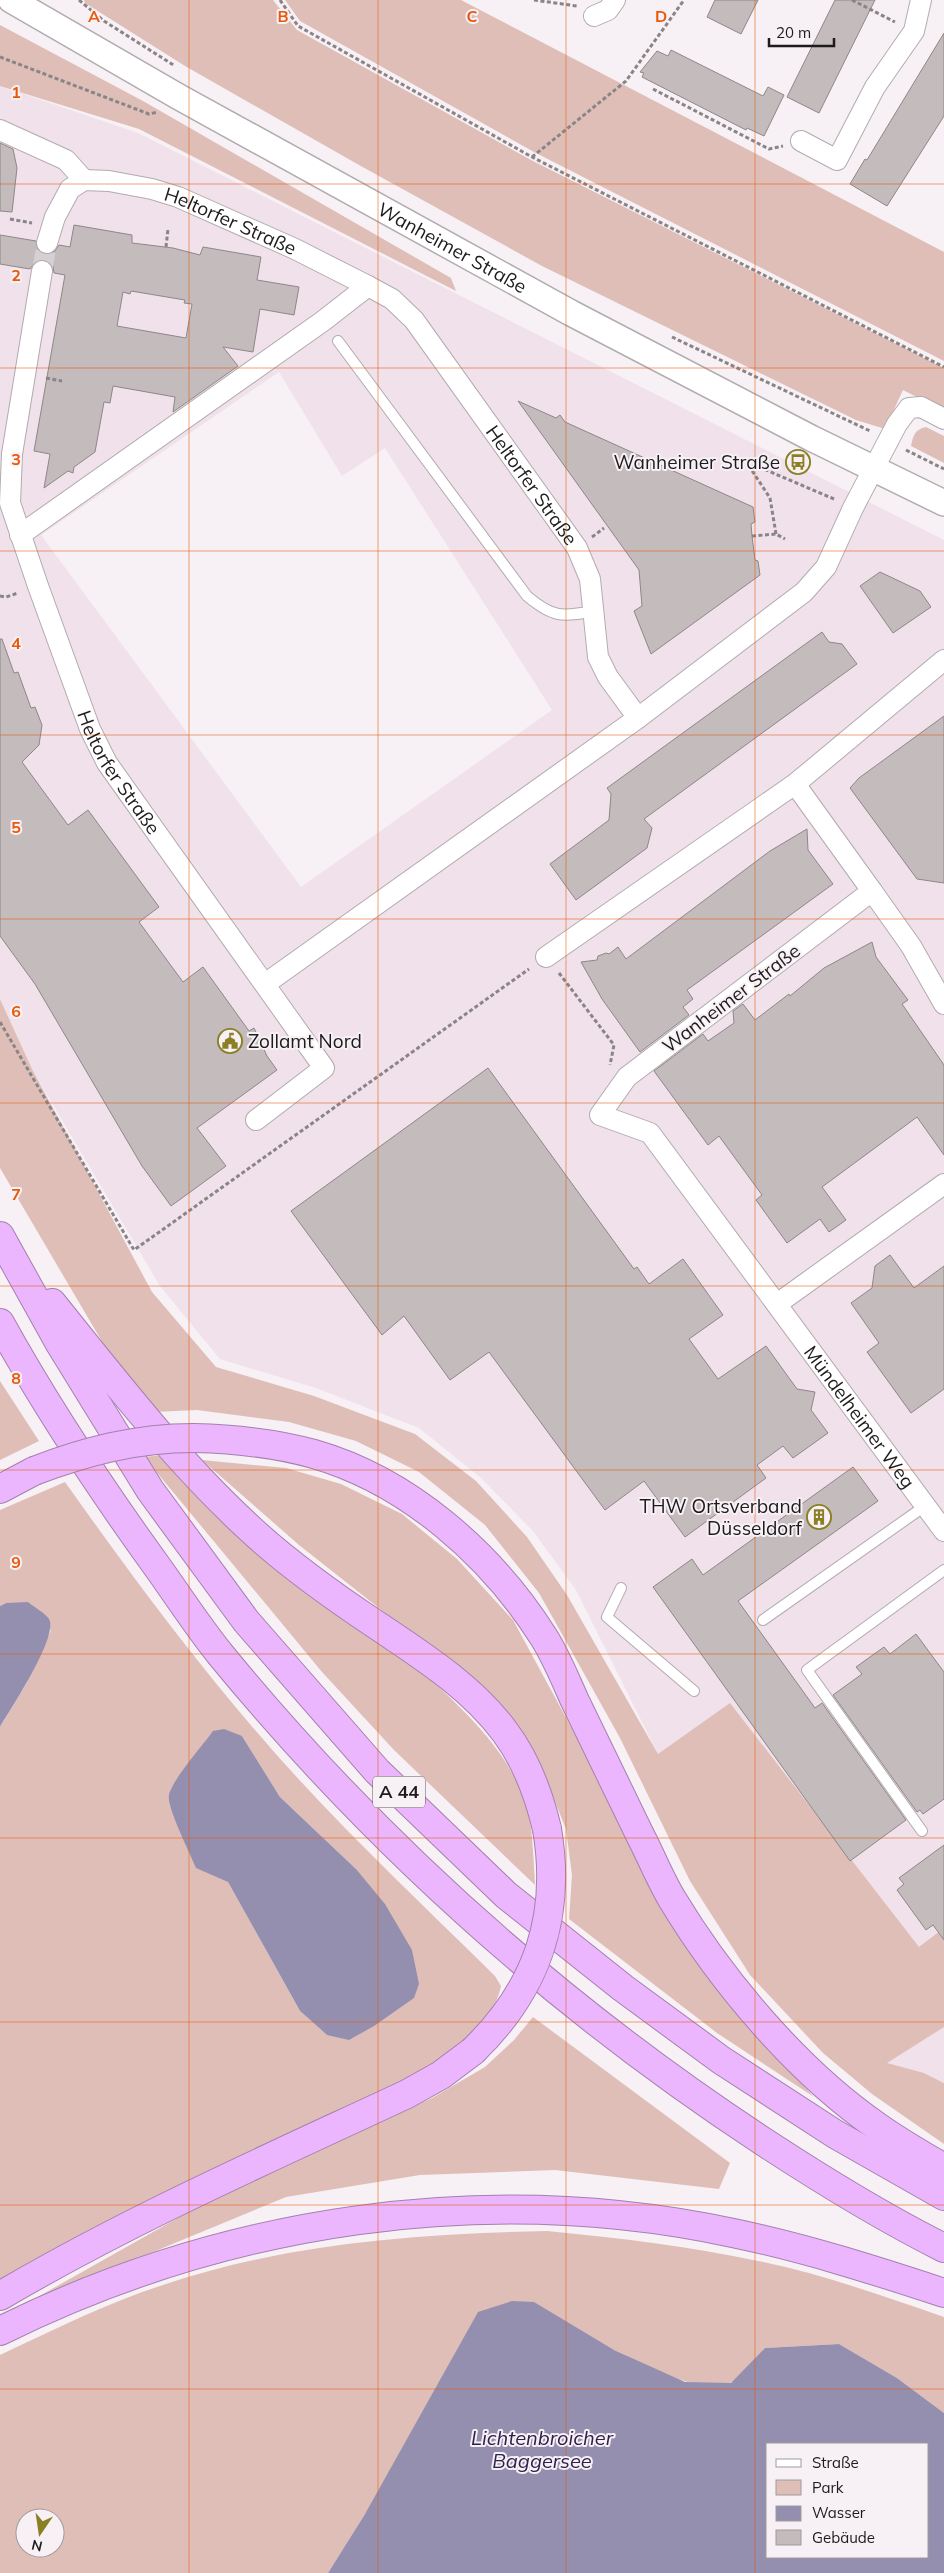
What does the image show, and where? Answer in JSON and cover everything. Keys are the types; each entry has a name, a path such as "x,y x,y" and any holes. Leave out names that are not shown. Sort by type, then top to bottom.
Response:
{"highway":[{"path":"0,2296 41,2272 184,2198 407,2094 441,2075 473,2051 493,2032 519,1996 543,1943 552,1887 547,1829 538,1796 505,1732 458,1683 310,1578 248,1527 216,1497 138,1410 1,1239"},
{"name":"A 44","path":"1,1239 60,1344 150,1490 246,1621 377,1771 506,1894 623,1988 720,2060 835,2134 944,2196"},
{"name":"A 44","path":"0,1323 37,1390 112,1503 219,1652 350,1801 494,1938 586,2014 712,2108 818,2177 944,2248"},
{"path":"0,1489 34,1471 105,1447 167,1438 194,1438 273,1445 314,1454 340,1463 388,1487 445,1524 496,1574 544,1638 672,1898 731,1984 800,2063 877,2126 944,2168"},
{"path":"0,2331 60,2301 176,2259 249,2239 348,2220 434,2212 542,2210 637,2217 730,2232 829,2255 944,2293"}],"street":[{"name":"Wanheimer Straße","path":"10,0 41,7 179,96 571,313 944,503"},
{"path":"594,16 608,10 615,0"},
{"path":"801,141 837,160 875,88 914,31 921,0"},
{"path":"0,130 66,160 84,180 70,189 55,217 47,243"},
{"name":"Heltorfer Straße","path":"84,180 109,180 152,189 178,197 295,250 368,286 392,299 414,320 577,548 590,579 598,657 608,677 638,718"},
{"name":"Heltorfer Straße","path":"42,271 12,454 10,503 90,729 107,762 324,1068 256,1120"},
{"path":"20,535 327,325 368,286"},
{"path":"265,984 638,718 804,592 826,567 853,508 889,440 909,408 921,407 944,419"},
{"path":"546,957 795,784 944,660"},
{"path":"795,784 912,946 944,1004"},
{"name":"Wanheimer Straße","path":"600,1115 627,1077 872,891"},
{"name":"Mündelheimer Weg","path":"600,1115 650,1133 944,1531"},
{"path":"777,1304 944,1184"}],"lane":[{"path":"338,341 527,596 543,610 557,615 567,616 594,611"},
{"path":"762,1620 925,1506"},
{"path":"922,1831 807,1670 944,1570"},
{"path":"621,1588 607,1617 694,1691"}],"path":[{"path":"79,0 104,21 179,68"},
{"path":"280,0 298,26 532,156 944,367"},
{"path":"534,0 593,9 594,16"},
{"path":"532,156 626,81 684,0"},
{"path":"852,0 914,31"},
{"path":"0,57 150,114 164,109"},
{"path":"653,89 769,150 801,141"},
{"path":"166,247 168,229"},
{"path":"669,336 889,440 944,469"},
{"path":"776,534 770,498 749,466 759,467 853,508"},
{"path":"752,536 776,534 785,539"},
{"path":"0,1022 134,1250 546,957 614,1045 609,1071"}],"shaded area":[{"path":"0,86 138,133 944,540 944,2083 924,2073 886,2064 658,1754 576,1590 533,1531 480,1477 419,1428 316,1388 220,1359 160,1286 33,1071 0,999","holes":["279,372 342,476 385,448 552,710 301,887 41,535"]}],"green space":[{"path":"84,0 273,0 297,30 531,160 944,368 944,411 903,390 885,429 856,420 542,266 185,66 85,3"},
{"path":"285,0 461,0 944,252 944,361 534,152 300,21"},
{"path":"0,25 143,101 451,278 456,291 139,129 0,86"},
{"path":"926,427 944,436 944,463 911,446 915,434 919,429"},
{"path":"0,999 33,1071 152,1292 216,1367 314,1396 415,1434 476,1481 527,1537 567,1595 658,1754 730,1703 919,1947 944,1928 944,2027 887,2063 924,2073 944,2083 944,2144 872,2094 823,2053 750,1975 690,1881 620,1738 539,1593 485,1525 419,1472 356,1441 289,1422 197,1410 154,1412 114,1362 0,1168"},
{"path":"0,1381 39,1441 0,1460"},
{"path":"163,1455 425,1674 476,1724 506,1762 526,1804 531,1828 535,1885 394,1750 322,1672 144,1457"},
{"path":"202,1460 286,1468 341,1484 402,1514 457,1559 513,1620 589,1760 764,2043 814,2097 717,2033 569,1919 572,1875 566,1829 547,1782 524,1740 446,1661 299,1545"},
{"path":"65,1482 166,1620 275,1753 383,1866 495,1976 501,1986 497,2000 480,2026 423,2078 0,2281 0,1727 26,1684 51,1630 6,1603 0,1606 0,1510","holes":["242,1736 280,1797 356,1869 327,2035 300,2011 228,1882"]},
{"path":"533,2017 730,2163 719,2189 555,2170 420,2175 286,2197 20,2307 192,2210 432,2098 485,2067 514,2040"},
{"path":"547,2231 705,2251 782,2266 875,2293 944,2317 944,2413 897,2378 839,2344 765,2348 734,2381 716,2386 686,2382 655,2370 614,2350 365,2514 328,2573 0,2573 0,2355 121,2300 210,2271 257,2259 305,2250 353,2243 450,2235"}],"water":[{"path":"28,1602 49,1619 50,1628 41,1656 0,1727 0,1606 6,1603"},
{"path":"224,1729 242,1736 280,1797 356,1869 385,1904 412,1950 419,1984 414,1998 374,2026 349,2040 327,2035 300,2011 228,1882 196,1868 175,1820 169,1801 171,1789 213,1731"},
{"name":"Lichtenbroicher Baggersee","path":"512,2301 534,2302 614,2350 685,2382 731,2383 765,2348 839,2344 897,2378 944,2413 944,2573 328,2573 365,2514 478,2312"}],"building":[{"path":"715,0 758,0 741,34 707,17"},
{"path":"835,0 875,0 819,113 787,97"},
{"path":"944,33 944,116 887,206 850,184 865,159 867,160"},
{"path":"671,50 763,96 768,87 784,95 764,136 747,128 746,130 642,77 644,73 640,72 657,51 668,56"},
{"path":"0,143 13,149 17,168 12,212 0,211"},
{"path":"74,225 132,235 132,243 173,248 200,255 203,247 261,257 257,280 299,287 294,315 260,309 253,352 223,347 238,366 173,412 175,397 113,386 110,403 104,402 95,452 74,467 73,473 68,471 44,488 50,454 34,451 65,275 54,273 53,266 44,259 37,260 30,269 0,264 0,235 36,241 39,251 49,255 59,245 70,247","holes":["131,291 185,300 184,303 192,304 186,338 117,326 123,292 130,294"]},
{"path":"518,401 556,418 560,415 565,422 753,507 755,522 751,524 752,536 755,560 758,561 760,575 651,654 634,611 642,606 639,570"},
{"path":"880,572 920,591 931,607 893,633 860,586"},
{"path":"822,632 829,642 842,644 857,664 644,819 652,828 647,848 576,900 550,864 609,820 611,794 607,788"},
{"path":"0,639 2,639 14,673 18,672 31,708 35,707 42,725 39,745 22,762 68,825 88,810 159,907 139,922 183,982 203,967 249,1031 254,1028 267,1056 277,1070 197,1128 226,1166 171,1206 142,1166 35,984 0,936"},
{"path":"944,716 944,883 917,879 850,788 859,778"},
{"path":"807,829 808,850 833,884 687,990 693,999 683,1007 689,1015 640,1052 602,999 581,962 597,960 598,956 606,953 609,954 618,947 626,959 770,851"},
{"path":"872,942 876,957 908,1000 902,1004 944,1065 944,1155 917,1117 822,1187 846,1220 829,1232 820,1219 787,1243 756,1200 762,1195 719,1136 708,1145 654,1071 703,1034 708,1041 734,1023 733,1011 743,1004 755,1020 789,994 790,996 824,968"},
{"path":"488,1068 634,1269 637,1267 649,1284 683,1259 723,1315 689,1339 718,1379 766,1346 797,1389 815,1392 811,1410 828,1433 793,1458 783,1446 757,1465 766,1478 685,1537 644,1481 605,1510 489,1352 450,1380 404,1316 382,1335 291,1211"},
{"path":"890,1255 914,1288 944,1266 944,1389 911,1413 867,1352 879,1343 851,1303 872,1288 875,1266"},
{"path":"853,1467 878,1501 738,1601 815,1708 822,1703 906,1820 850,1861 653,1587 692,1559 703,1575"},
{"path":"916,1634 944,1672 944,1799 923,1814 920,1810 917,1812 833,1695 862,1674 856,1667 884,1647 890,1654"},
{"path":"944,1845 944,1940 933,1925 926,1930 897,1890 904,1884 899,1878"}],"tunnel":[{"path":"42,271 47,243"}],"place":[{"name":"Wanheimer Straße","path":"798,462"},
{"name":"Zollamt Nord","path":"230,1041"},
{"name":"THW Ortsverband Düsseldorf","path":"819,1517"}]}
